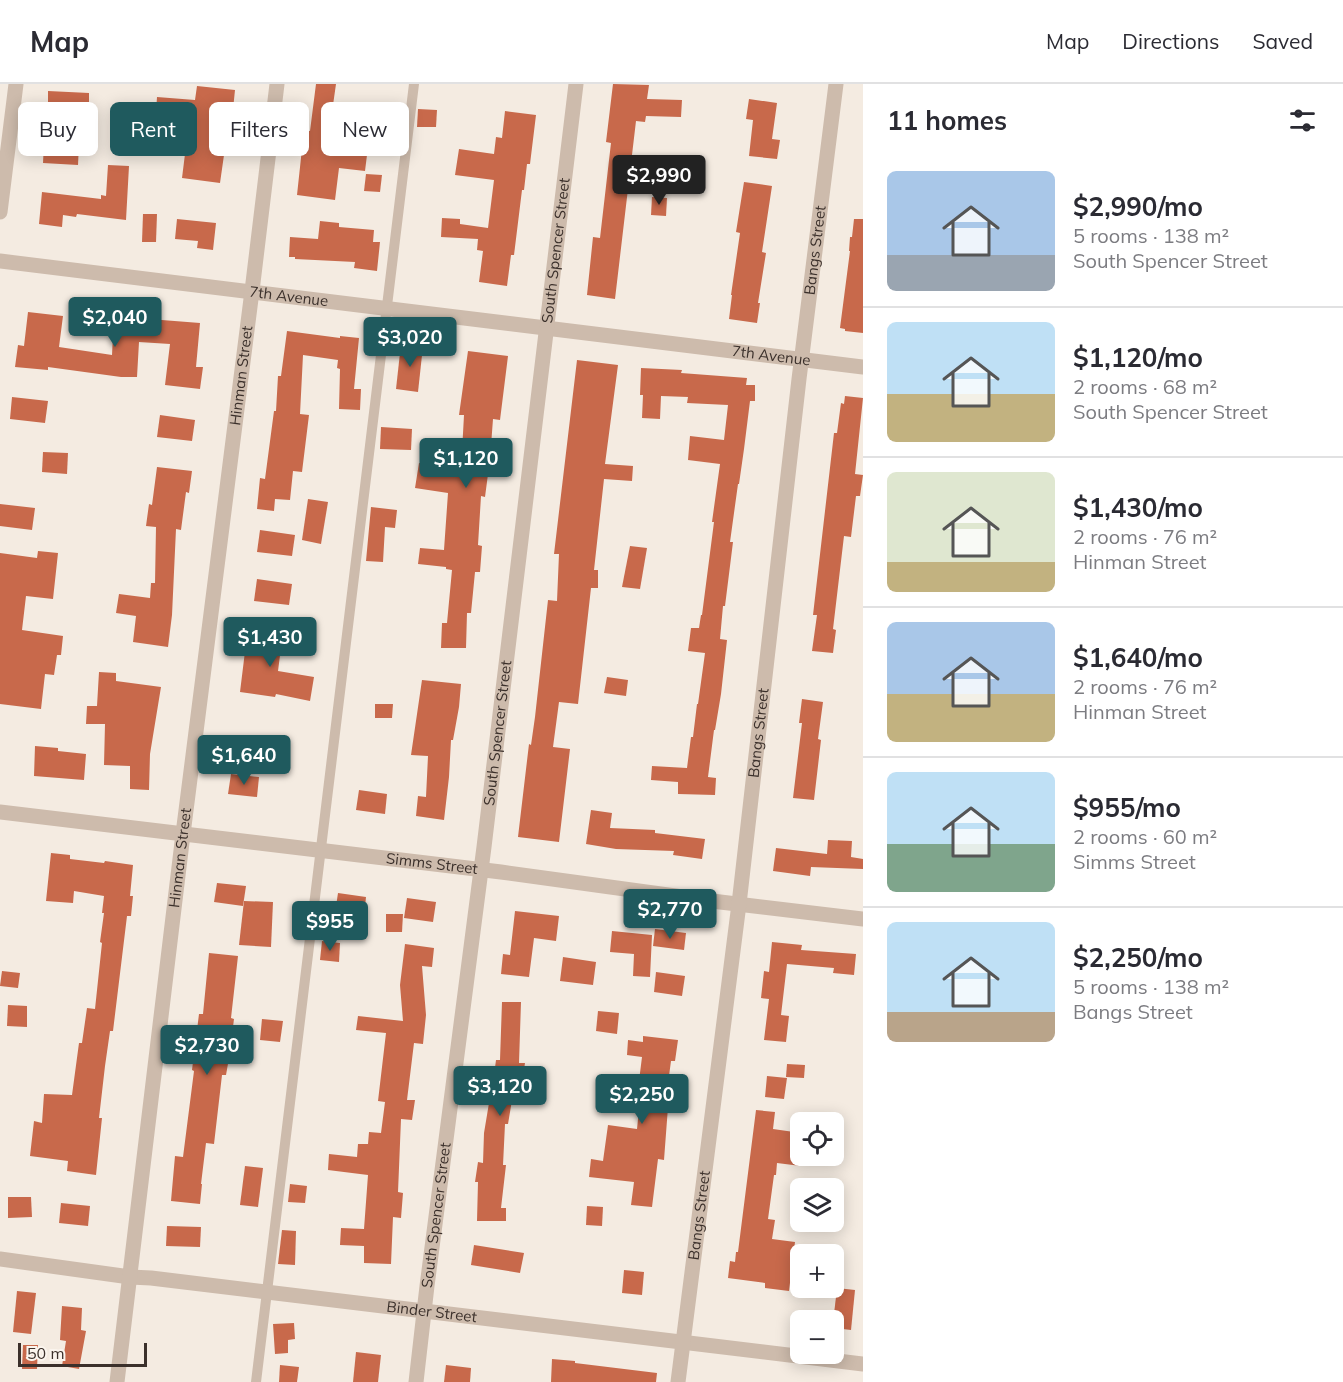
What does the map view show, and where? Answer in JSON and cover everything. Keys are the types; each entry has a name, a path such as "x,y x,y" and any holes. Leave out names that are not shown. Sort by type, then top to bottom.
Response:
{"street":[{"path":"0,212 16,84"},
{"name":"Hinman Street","path":"117,1382 277,84"},
{"name":"South Spencer Street","path":"416,1382 576,84"},
{"name":"Bangs Street","path":"678,1382 739,904 836,84"},
{"name":"7th Avenue","path":"0,261 863,367"},
{"name":"Simms Street","path":"0,812 863,919"},
{"name":"Binder Street","path":"0,1259 863,1365"}],"lane":[{"path":"256,1382 414,84"}],"building":[{"path":"316,84 336,84 333,102 321,102 321,156 367,156 365,171 339,168 335,200 297,195 301,156 309,156"},
{"path":"613,84 649,85 647,99 682,100 681,117 646,116 645,122 636,121 615,299 587,295 593,237 600,238 611,143 606,142"},
{"path":"197,86 235,90 234,102 209,102 209,156 224,156 220,183 182,178 185,156 197,156 197,102 157,102 157,97 195,100"},
{"path":"48,91 89,93 89,102 48,102"},
{"path":"749,99 777,103 772,139 780,140 777,159 749,156 753,120 746,119"},
{"path":"418,109 437,110 436,127 417,127"},
{"path":"505,111 536,115 530,164 527,164 524,190 522,190 514,255 511,255 507,286 479,282 483,251 477,250 478,239 441,237 442,218 460,219 460,224 488,228 494,180 455,175 459,149 494,154 496,137 502,138"},
{"path":"43,156 78,156 78,165 43,163"},
{"path":"108,165 129,166 126,220 77,214 76,217 63,215 62,227 39,224 42,192 101,199 101,195 106,196"},
{"path":"366,174 382,175 380,192 364,191"},
{"path":"744,182 772,186 762,252 766,253 757,323 729,319 740,233 736,232"},
{"path":"652,197 667,198 666,216 651,215"},
{"path":"143,214 157,214 156,242 142,242"},
{"path":"177,219 216,223 213,250 197,248 198,241 175,239"},
{"path":"854,219 863,219 863,333 845,331 840,328"},
{"path":"320,221 339,223 339,227 374,230 373,242 380,242 377,271 354,268 355,262 289,257 290,237 318,239"},
{"path":"124,308 150,309 149,319 200,323 196,367 203,367 200,389 165,385 170,344 139,342 137,377 48,367 48,370 15,367 18,345 24,346 28,312 63,316 59,347 112,355 113,335 122,335"},
{"path":"287,331 340,338 340,336 359,338 354,389 361,389 360,410 339,409 340,369 337,368 338,360 303,355 300,414 309,415 302,472 293,471 290,500 275,499 274,511 257,509 260,478 265,479 274,411 276,411 278,376 281,376"},
{"path":"401,344 423,346 418,392 396,389"},
{"path":"468,351 508,356 500,420 493,419 485,497 481,496 478,545 482,546 480,572 475,572 471,613 467,613 466,648 441,648 442,623 447,623 452,570 446,567 418,564 420,548 444,550 448,493 415,488 419,463 461,470 464,415 459,415"},
{"path":"577,360 618,365 605,464 633,466 632,481 604,479 594,570 598,570 598,588 591,588 578,704 559,702 553,747 570,749 559,842 518,837 548,600 557,601 559,554 554,554"},
{"path":"641,368 682,370 681,373 747,378 746,385 755,385 755,401 750,401 730,542 733,542 725,606 723,606 720,639 727,640 708,777 716,778 715,795 678,794 678,782 651,780 652,766 687,768 705,653 688,651 691,628 699,628 702,615 720,464 688,460 690,436 724,440 728,405 687,403 688,397 661,396 660,419 642,418"},
{"path":"845,396 863,398 855,474 863,475 860,496 856,496 851,537 844,536 833,629 836,630 833,653 812,651 817,615 813,615 834,433 837,433 841,403 844,404"},
{"path":"12,397 48,401 45,423 10,419"},
{"path":"160,415 195,420 192,441 157,437"},
{"path":"381,427 412,429 411,450 380,449"},
{"path":"43,452 68,453 67,474 42,472"},
{"path":"157,467 192,471 189,493 186,492 181,530 176,529 172,615 168,647 133,642 136,616 116,613 119,594 150,598 151,583 155,583 156,527 146,526 149,504 152,505"},
{"path":"308,499 328,502 321,544 302,540"},
{"path":"0,504 35,508 32,530 0,526"},
{"path":"371,507 397,510 395,528 385,527 383,562 366,561"},
{"path":"260,530 295,535 292,556 257,552"},
{"path":"630,546 647,548 640,589 622,587"},
{"path":"38,551 58,553 53,599 26,596 22,630 63,636 61,655 57,655 54,675 45,674 41,709 0,704 0,553 37,558"},
{"path":"257,579 292,584 289,605 254,601"},
{"path":"248,627 283,632 278,671 314,677 310,701 276,694 275,697 240,692"},
{"path":"99,672 116,673 116,681 161,687 150,754 149,790 130,789 130,766 104,765 105,724 86,724 87,706 97,706"},
{"path":"607,677 628,680 626,696 604,693"},
{"path":"422,680 461,684 459,707 453,740 451,740 444,820 416,816 418,796 426,797 428,756 411,755"},
{"path":"802,699 823,702 814,800 793,798 802,723 799,723"},
{"path":"375,704 393,704 392,718 375,718"},
{"path":"35,746 86,754 84,780 34,776"},
{"path":"231,774 259,777 257,797 228,794"},
{"path":"359,790 387,794 385,814 356,810"},
{"path":"591,810 612,813 610,828 655,830 655,833 705,839 702,859 673,855 674,851 616,849 586,844"},
{"path":"828,840 852,841 851,857 863,859 863,869 811,867 810,876 773,871 776,848 827,854"},
{"path":"51,853 70,855 70,859 133,865 131,916 127,916 113,1031 110,1031 105,1066 96,1175 67,1171 68,1161 30,1156 34,1121 42,1123 44,1094 72,1095 79,1043 82,1043 87,1008 95,1009 102,943 100,942 104,896 74,891 73,903 46,901"},
{"path":"217,883 246,886 243,906 214,902"},
{"path":"338,893 366,897 364,917 335,913"},
{"path":"407,898 436,902 433,922 404,918"},
{"path":"244,901 273,902 271,947 239,945"},
{"path":"515,911 559,916 556,941 534,938 529,977 501,974 503,954 510,955"},
{"path":"386,914 403,914 402,932 386,932"},
{"path":"655,929 686,933 684,950 653,946"},
{"path":"612,931 652,935 650,977 633,976 634,954 610,952"},
{"path":"322,941 340,943 339,962 320,960"},
{"path":"772,942 802,945 801,950 856,954 854,975 833,973 834,968 787,964 781,1015 789,1016 786,1042 764,1040 769,999 761,998 764,971 769,972"},
{"path":"405,944 434,948 432,967 422,966 426,1015 423,1044 414,1043 407,1100 415,1100 412,1120 401,1119 398,1192 403,1193 401,1218 393,1217 391,1264 364,1263 364,1246 340,1245 341,1228 364,1229 368,1175 328,1170 329,1154 357,1157 358,1144 368,1144 369,1132 381,1133 385,1102 378,1101 386,1033 356,1030 358,1016 403,1021 400,985"},
{"path":"209,953 238,956 229,1058 226,1075 222,1075 214,1144 206,1143 200,1204 171,1201 175,1156 183,1157 199,1014 203,1014"},
{"path":"563,957 596,962 593,985 560,981"},
{"path":"2,971 20,973 18,988 0,986"},
{"path":"656,972 685,976 682,996 654,992"},
{"path":"502,1002 521,1002 519,1063 525,1063 522,1083 515,1082 508,1124 505,1124 503,1165 506,1165 501,1208 506,1208 506,1221 477,1221 478,1182 475,1182 478,1162 483,1163 484,1133 496,1060 500,1060"},
{"path":"8,1005 27,1006 27,1027 7,1026"},
{"path":"598,1011 619,1013 617,1034 596,1031"},
{"path":"262,1019 283,1021 280,1042 260,1040"},
{"path":"643,1036 678,1040 675,1061 671,1061 665,1106 668,1107 664,1160 658,1159 652,1207 631,1205 634,1182 589,1177 591,1159 603,1161 608,1125 637,1129 642,1057 627,1055 628,1040 643,1042"},
{"path":"787,1064 805,1065 804,1078 786,1077"},
{"path":"767,1076 787,1078 784,1099 765,1097"},
{"path":"756,1110 775,1112 773,1129 790,1131 790,1165 777,1163 768,1219 775,1220 772,1239 795,1242 790,1244 789,1291 765,1288 765,1283 728,1278 730,1261 735,1262 736,1252 738,1252"},
{"path":"245,1166 263,1168 258,1207 240,1205"},
{"path":"290,1184 307,1186 305,1203 288,1202"},
{"path":"8,1197 31,1197 32,1217 8,1218"},
{"path":"61,1203 90,1206 88,1226 59,1223"},
{"path":"587,1206 603,1207 602,1226 586,1225"},
{"path":"167,1226 201,1227 200,1247 166,1246"},
{"path":"282,1230 296,1231 295,1265 278,1264"},
{"path":"474,1245 524,1253 520,1273 471,1265"},
{"path":"624,1270 644,1272 642,1295 622,1293"},
{"path":"844,1289 855,1290 851,1330 844,1329 844,1310 834,1310 836,1298 844,1298"},
{"path":"17,1291 36,1293 31,1334 13,1332"},
{"path":"62,1306 82,1308 81,1330 86,1331 79,1369 62,1366 66,1341 60,1340"},
{"path":"294,1323 295,1339 288,1340 288,1353 275,1354 273,1324"},
{"path":"23,1345 38,1345 37,1369 22,1369"},
{"path":"356,1352 381,1355 378,1382 353,1382"},
{"path":"552,1359 657,1373 656,1382 551,1382"},
{"path":"280,1365 299,1367 297,1382 279,1382"},
{"path":"446,1365 471,1368 470,1382 444,1382"}]}
